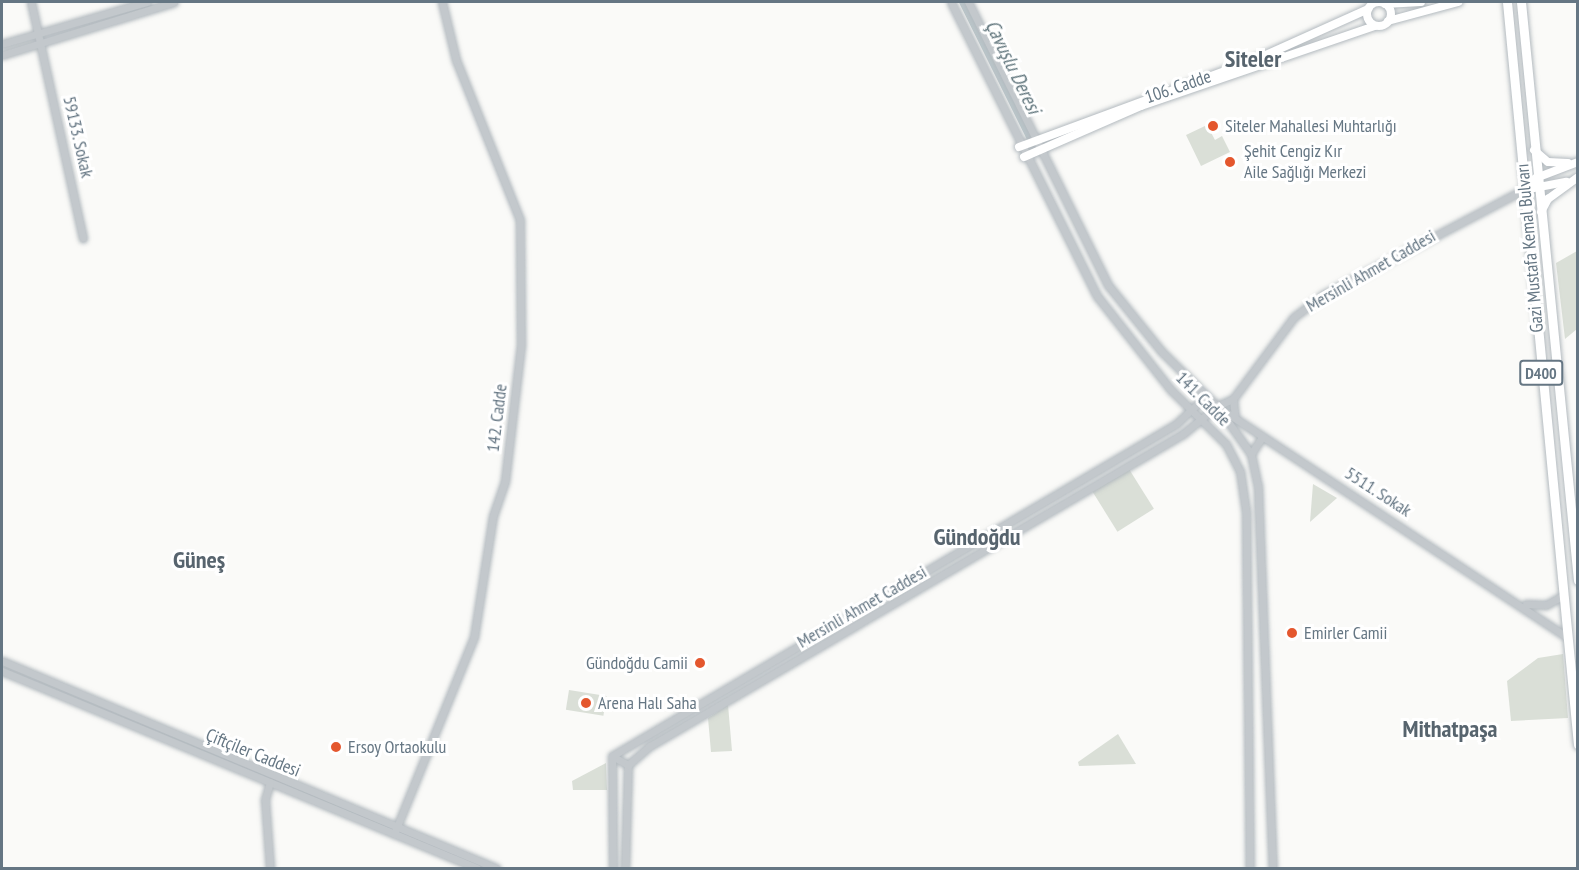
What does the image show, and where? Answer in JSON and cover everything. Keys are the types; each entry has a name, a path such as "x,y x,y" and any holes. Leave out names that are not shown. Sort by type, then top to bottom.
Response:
{"highway":[{"name":"Gazi Mustafa Kemal Bulvarı","path":"1507,2 1578,745"},
{"name":"Gazi Mustafa Kemal Bulvarı","path":"1521,2 1539,216 1578,580"}],"main road":[{"path":"1360,2 1375,26"},
{"path":"1421,2 1382,3 1388,21 1458,2"},
{"name":"106. Cadde","path":"1021,146 1257,59 1367,12 1382,3"},
{"name":"106. Cadde","path":"1026,156 1039,148 1141,106 1388,21"},
{"path":"1533,149 1548,162 1576,162"},
{"name":"Mersinli Ahmet Caddesi","path":"1525,189 1576,162"},
{"path":"1537,183 1577,178"},
{"path":"1539,216 1548,199 1577,178"}],"street":[{"name":"59133. Sokak","path":"31,2 83,237"},
{"path":"2,44 147,2"},
{"path":"2,56 174,2"},
{"name":"142. Cadde","path":"395,831 474,637 493,516 505,481 521,345 520,220 456,60 441,2"},
{"name":"141. Cadde","path":"951,2 1026,156 1106,311 1226,444 1244,488 1250,868"},
{"name":"141. Cadde","path":"968,2 1034,140 1108,285 1162,352 1216,406 1251,454 1258,486 1273,868"},
{"path":"975,53 990,48"},
{"name":"Mersinli Ahmet Caddesi","path":"1233,399 1294,317 1323,295 1525,189"},
{"name":"Mersinli Ahmet Caddesi","path":"612,756 805,640 1127,453 1192,409 1206,396"},
{"path":"1216,406 1233,399 1235,417"},
{"name":"Mersinli Ahmet Caddesi","path":"628,765 650,746 808,651 1204,419 1216,406"},
{"name":"5511. Sokak","path":"1216,406 1523,603 1567,637"},
{"path":"1251,454 1262,437"},
{"path":"1523,603 1546,605 1564,595"},
{"path":"805,640 808,651"},
{"name":"Çiftçiler Caddesi","path":"2,661 270,781"},
{"name":"Çiftçiler Caddesi","path":"2,671 395,831 496,868"},
{"path":"613,868 612,756 628,765 625,868"},
{"path":"270,781 270,868"},
{"name":"Çiftçiler Caddesi","path":"395,831 477,868"}],"shaded area":[{"path":"1207,125 1215,140 1222,136 1230,152 1201,166 1186,135"},
{"path":"1577,251 1577,329 1565,339 1556,263"},
{"path":"1129,469 1154,509 1117,532 1093,492"},
{"path":"1313,484 1337,498 1310,522"},
{"path":"1563,654 1568,718 1511,721 1507,681 1538,658"},
{"name":"Arena Halı Saha","path":"569,690 607,696 603,716 566,710"},
{"path":"728,705 732,751 711,752 708,718"},
{"path":"1118,734 1136,764 1079,766 1078,762"},
{"path":"606,763 607,790 573,790 572,781"}],"waterway":[{"name":"Çavuşlu Deresi","path":"962,2 1034,147"}],"place":[{"name":"Siteler Mahallesi Muhtarlığı","path":"1213,126"},
{"name":"Şehit Cengiz Kır Aile Sağlığı Merkezi","path":"1230,162"},
{"name":"Emirler Camii","path":"1292,633"},
{"name":"Gündoğdu Camii","path":"700,663"},
{"name":"Arena Halı Saha","path":"586,703"},
{"name":"Ersoy Ortaokulu","path":"336,747"}],"district":[{"name":"Siteler","path":"1253,59"},
{"name":"Gündoğdu","path":"977,537"},
{"name":"Güneş","path":"199,560"},
{"name":"Mithatpaşa","path":"1450,729"}]}
